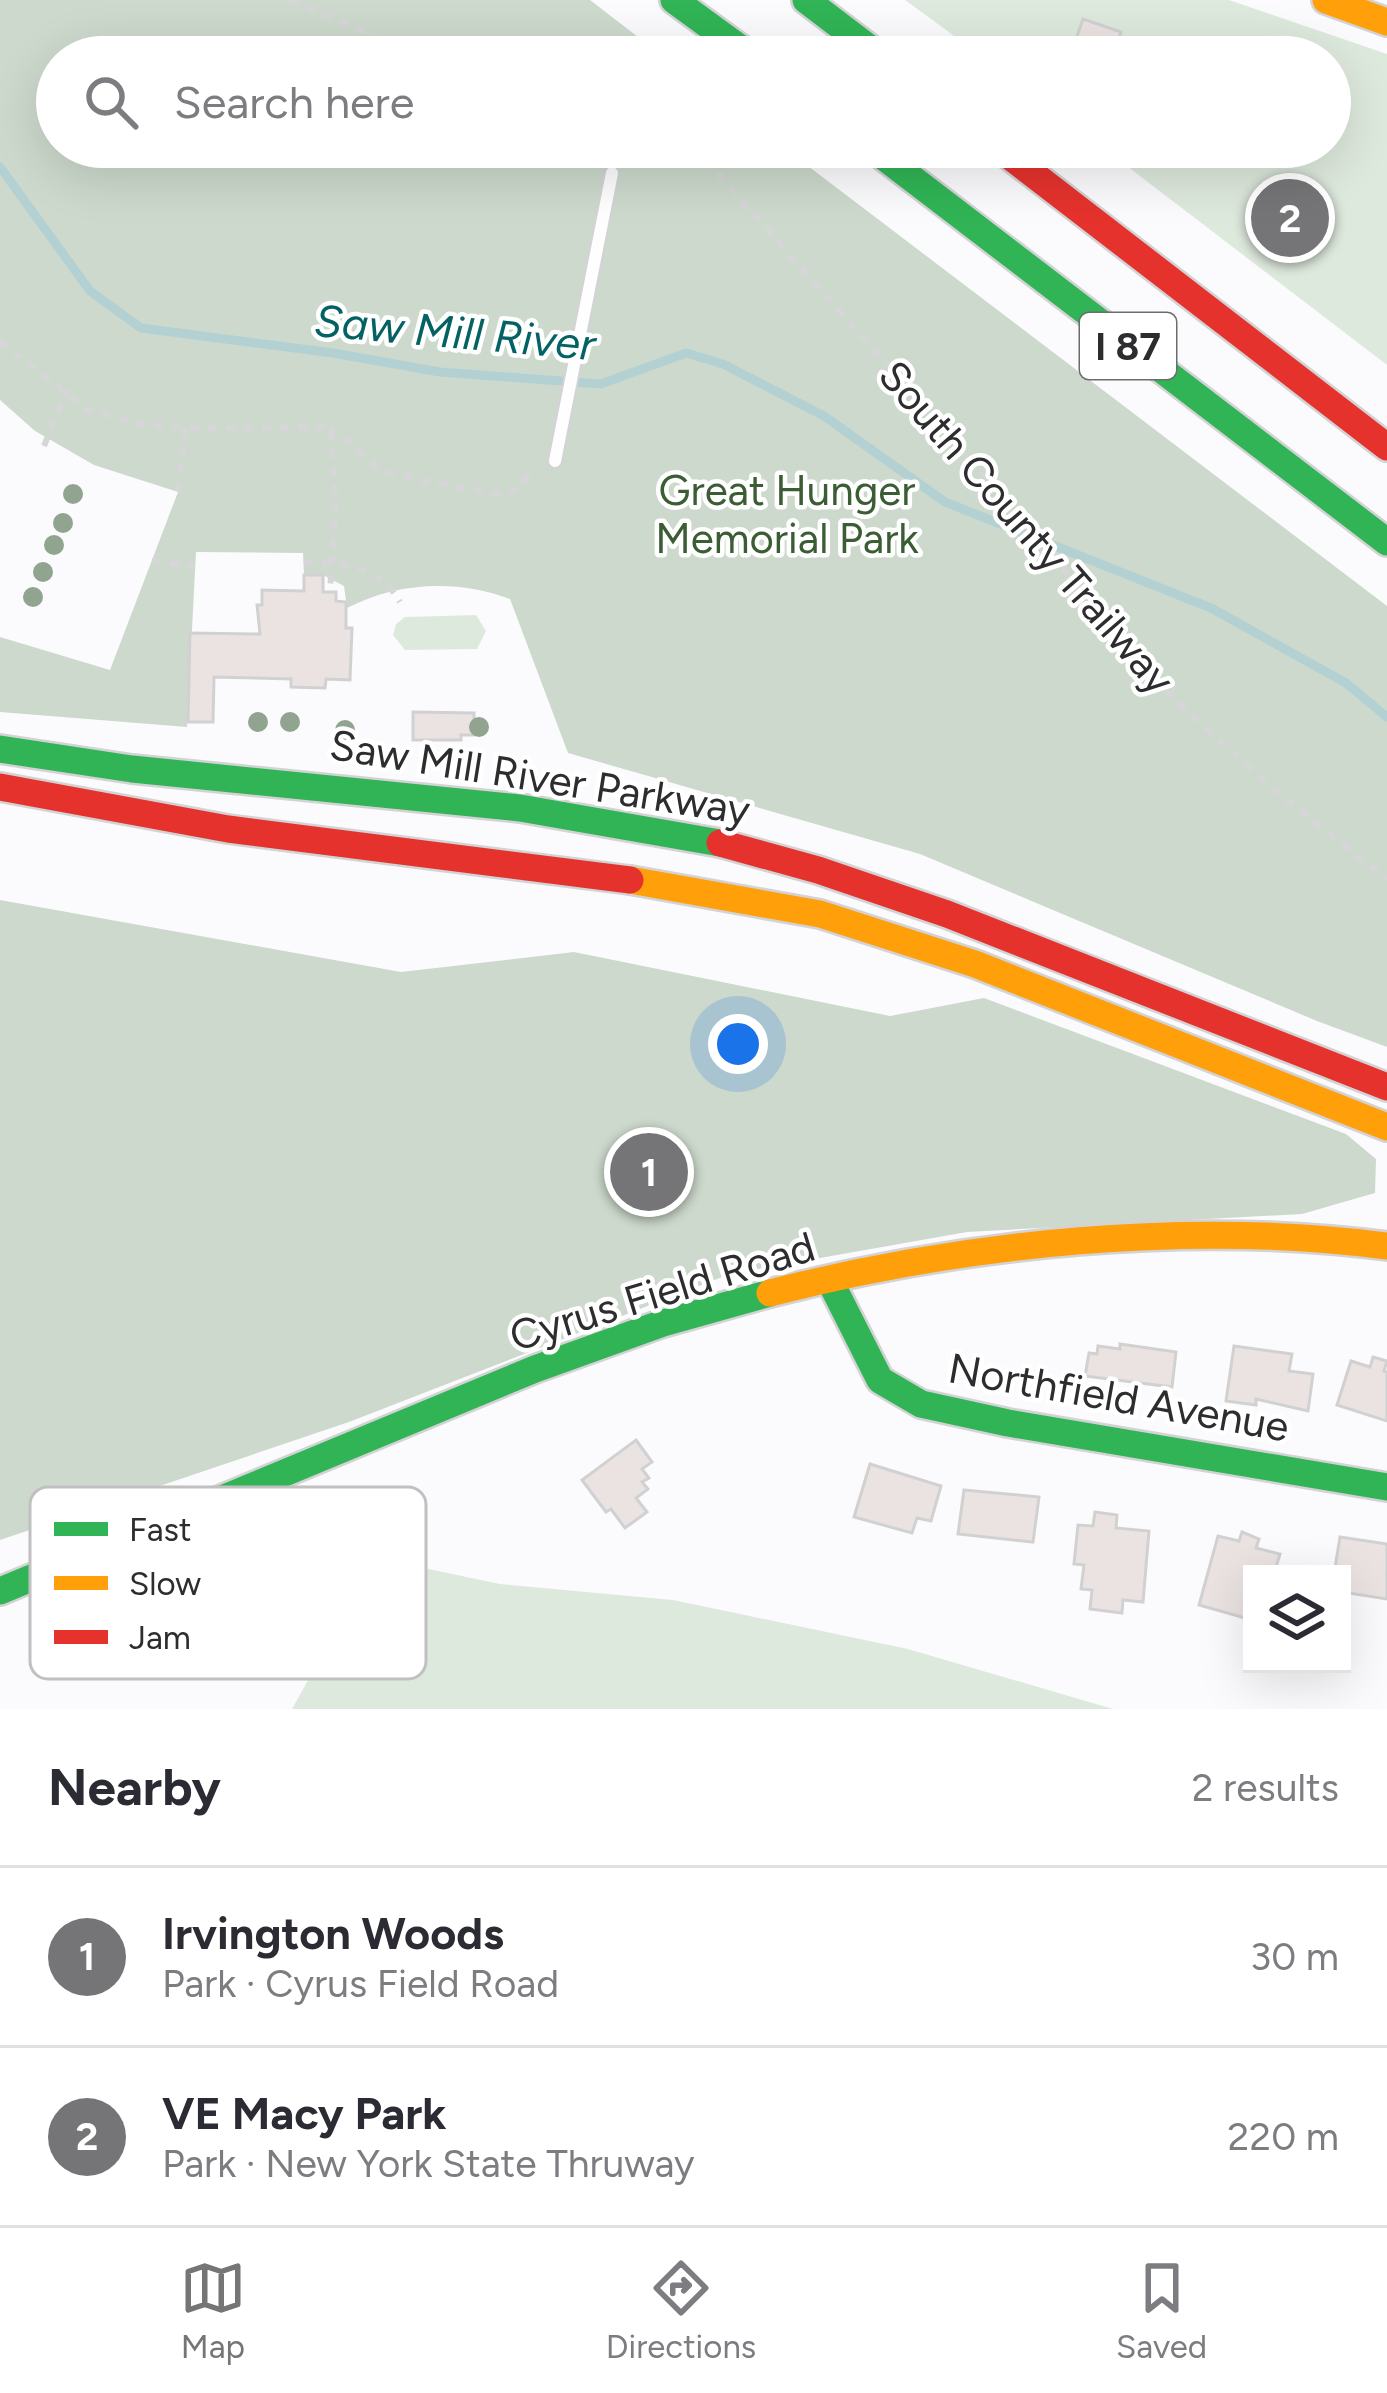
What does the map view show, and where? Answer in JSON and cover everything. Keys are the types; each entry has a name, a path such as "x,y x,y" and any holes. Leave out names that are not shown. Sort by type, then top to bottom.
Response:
{"main road":[{"path":"674,0 723,36"},
{"path":"806,0 853,36"},
{"path":"1326,0 1387,22"},
{"name":"I 87","path":"898,168 1387,542"},
{"name":"I 87","path":"1025,168 1387,447"},
{"name":"Saw Mill River Parkway","path":"0,748 130,771 354,789 558,814 752,850 950,916 1387,1088"},
{"name":"Saw Mill River Parkway","path":"0,787 228,829 660,884 820,914 992,970 1387,1127"},
{"name":"Cyrus Field Road","path":"246,1487 619,1339 788,1289 998,1253 1164,1238 1292,1235 1387,1246"},
{"name":"Northfield Avenue","path":"830,1281 880,1380 921,1404 1387,1487"},
{"name":"Cyrus Field Road","path":"0,1591 30,1580"}],"lane":[{"path":"555,461 612,173"}],"path":[{"path":"289,0 374,36"},
{"name":"South County Trailway","path":"713,168 1023,518 1154,680 1263,780 1387,880"},
{"path":"0,341 87,410 141,424 330,427 384,472 493,494 519,489 536,459"},
{"path":"44,446 67,391"},
{"path":"330,427 336,498 330,592"},
{"path":"178,491 185,428"},
{"path":"152,561 195,566"},
{"path":"304,562 371,570 390,584 400,602"}],"shaded area":[{"path":"905,0 1229,0 1334,36 954,36"},
{"path":"1351,42 1387,54 1387,365 1129,168 1351,168"},
{"path":"476,615 486,631 477,649 405,650 393,635 396,624 405,617"},
{"path":"426,1568 500,1584 673,1600 908,1649 1113,1709 292,1709 309,1679 426,1679"}],"green space":[{"name":"Great Hunger Memorial Park","path":"0,0 590,0 637,36 36,36 36,168 811,168 1387,606 1387,1047 920,854 568,753 510,599 490,593 448,586 407,588 347,608 344,586 323,575 304,575 303,553 196,552 187,727 0,712 0,637 110,670 178,492 94,465 35,431 0,400"},
{"path":"0,900 401,972 574,952 890,1016 984,998 1346,1134 1376,1159 1375,1193 1302,1214 967,1232 730,1274 349,1422 157,1487 30,1487 30,1530 0,1540"}],"building":[{"path":"1083,19 1121,32 1120,36 1077,36"},
{"path":"304,575 323,575 323,592 336,592 336,601 346,602 346,628 352,628 350,680 326,679 325,688 291,687 291,679 214,677 213,722 188,722 190,633 260,634 257,605 262,605 262,590 304,591"},
{"path":"413,712 474,713 474,735 461,735 461,740 413,740"},
{"path":"1120,1344 1176,1352 1172,1387 1085,1376 1089,1353 1097,1354 1098,1346 1120,1349"},
{"path":"1234,1346 1292,1354 1289,1371 1313,1374 1308,1411 1256,1399 1256,1405 1226,1401"},
{"path":"1373,1357 1387,1361 1387,1421 1337,1405 1351,1361 1370,1367"},
{"path":"636,1440 652,1462 642,1469 649,1478 642,1482 648,1489 636,1498 647,1512 625,1528 582,1480"},
{"path":"870,1464 941,1486 931,1521 917,1518 912,1533 854,1517"},
{"path":"964,1490 1039,1497 1033,1542 958,1534"},
{"path":"1095,1512 1117,1515 1116,1528 1149,1531 1143,1602 1123,1600 1122,1613 1090,1609 1092,1590 1081,1589 1084,1565 1074,1564 1078,1525 1093,1526"},
{"path":"1242,1532 1259,1539 1256,1548 1280,1554 1277,1565 1243,1565 1243,1617 1199,1605 1218,1536 1239,1541"},
{"path":"1340,1537 1387,1544 1387,1599 1351,1593 1351,1565 1335,1565"}],"waterway":[{"name":"Saw Mill River","path":"0,167 90,291 141,328 440,372 601,384 686,353 723,364 824,416 945,502 1211,608 1346,683 1387,717"}],"traffic: fast":[{"path":"674,0 723,36"},
{"path":"806,0 853,36"},
{"path":"898,168 1387,542"},
{"path":"0,749 132,769 520,808 720,843"},
{"path":"830,1281 880,1380 921,1404 1387,1487"},
{"path":"251,1487 535,1369 663,1323 770,1293"},
{"path":"0,1591 30,1579"}],"traffic: slow":[{"path":"1326,0 1387,22"},
{"path":"630,880 820,914 975,964 1387,1127"},
{"path":"770,1293 920,1261 1077,1241 1234,1235 1387,1246"}],"traffic: jam":[{"path":"1025,168 1387,447"},
{"path":"0,787 228,829 630,880"},
{"path":"720,843 947,914 1387,1087"}],"place":[{"name":"VE Macy Park","path":"1290,218"},
{"name":"Irvington Woods","path":"649,1172"}]}
